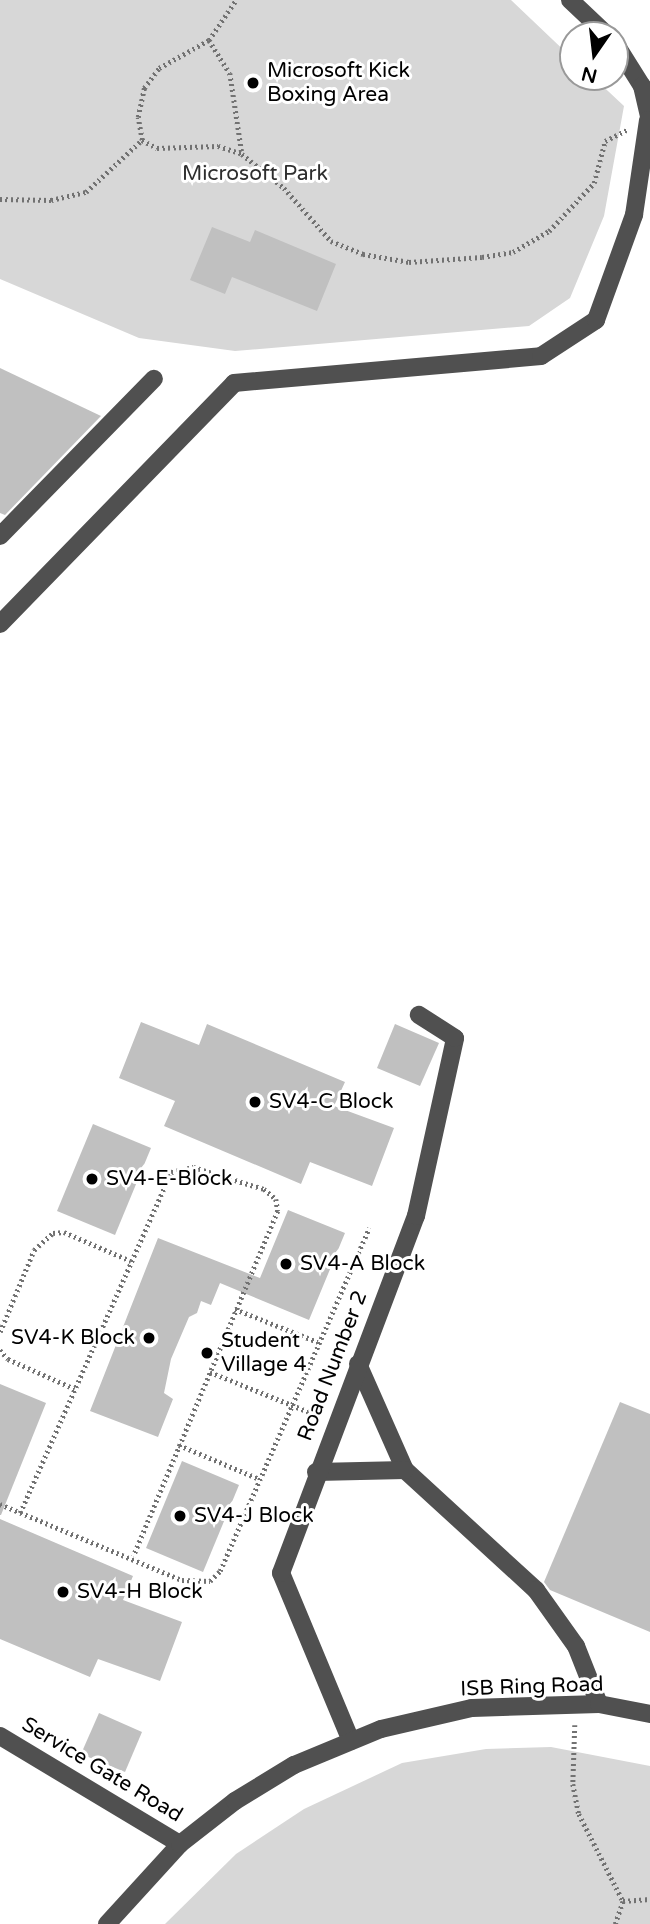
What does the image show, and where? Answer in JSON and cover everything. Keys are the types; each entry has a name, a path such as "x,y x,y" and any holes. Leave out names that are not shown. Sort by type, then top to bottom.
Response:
{"lane":[{"path":"570,0 592,21"},
{"path":"0,624 234,383 541,356 596,320 643,201 649,120 642,86 629,65"},
{"path":"0,536 154,379"},
{"name":"Road Number 2","path":"351,1741 281,1573 316,1472 416,1216 455,1038 419,1015"},
{"path":"358,1364 405,1470 536,1590 576,1646 599,1704"},
{"path":"316,1472 405,1470"},
{"name":"ISB Ring Road","path":"107,1924 180,1844 235,1801 282,1772 381,1729 472,1708 599,1704 650,1714"},
{"name":"Service Gate Road","path":"0,1736 180,1844"}],"path":[{"path":"142,140 138,117 144,88 159,68 209,40 236,0"},
{"path":"209,40 230,73 242,154"},
{"path":"142,140 157,148 218,146 242,154 284,188 331,241 363,254 409,262 513,253 549,230 580,203 594,183 605,141 649,120"},
{"path":"0,200 51,200 86,192 142,140"},
{"path":"20,1513 172,1171 193,1167 264,1189 276,1199 278,1211 134,1556"},
{"path":"0,1504 134,1556 183,1580 210,1581 220,1570 257,1478 369,1228"},
{"path":"0,1332 34,1250 53,1233 64,1232 131,1261"},
{"path":"236,1309 318,1342"},
{"path":"0,1350 8,1359 75,1389"},
{"path":"210,1371 335,1423"},
{"path":"179,1445 257,1478"},
{"path":"576,1705 573,1784 579,1814 623,1901 615,1924"},
{"path":"623,1901 650,1899"}],"green space":[{"name":"Microsoft Park","path":"0,0 511,0 559,46 559,91 608,91 624,106 604,216 570,298 529,326 235,351 139,338 0,279"},
{"path":"551,1747 650,1766 650,1924 165,1924 236,1854 304,1809 402,1763 486,1749"}],"building":[{"path":"212,227 250,242 255,230 336,264 317,311 232,277 225,294 190,280"},
{"path":"0,368 101,416 5,515 0,513"},
{"name":"SV4-C Block","path":"141,1022 199,1045 207,1024 345,1082 334,1106 394,1128 372,1186 310,1162 301,1184 164,1126 175,1101 119,1078"},
{"path":"395,1024 439,1043 420,1086 377,1068"},
{"name":"SV4-E-Block","path":"93,1124 151,1148 115,1235 57,1211"},
{"name":"SV4-K Block","path":"288,1210 345,1233 309,1320 220,1283 211,1305 201,1301 197,1313 189,1317 171,1359 164,1393 173,1399 158,1437 90,1411 158,1238 260,1278"},
{"path":"0,1384 46,1403 1,1515 0,1515"},
{"path":"620,1402 650,1414 650,1632 550,1590 544,1582"},
{"name":"SV4-J Block","path":"182,1461 239,1485 203,1572 146,1548"},
{"name":"SV4-H Block","path":"0,1519 133,1576 123,1600 182,1622 160,1681 98,1659 90,1677 0,1639"},
{"path":"99,1713 142,1732 125,1772 81,1754"}],"place":[{"name":"Microsoft Kick Boxing Area","path":"253,83"},
{"name":"SV4-C Block","path":"255,1102"},
{"name":"SV4-E-Block","path":"92,1179"},
{"name":"SV4-A Block","path":"286,1264"},
{"name":"SV4-K Block","path":"149,1338"},
{"name":"Student Village 4","path":"207,1353"},
{"name":"SV4-J Block","path":"180,1516"},
{"name":"SV4-H Block","path":"63,1592"}]}
